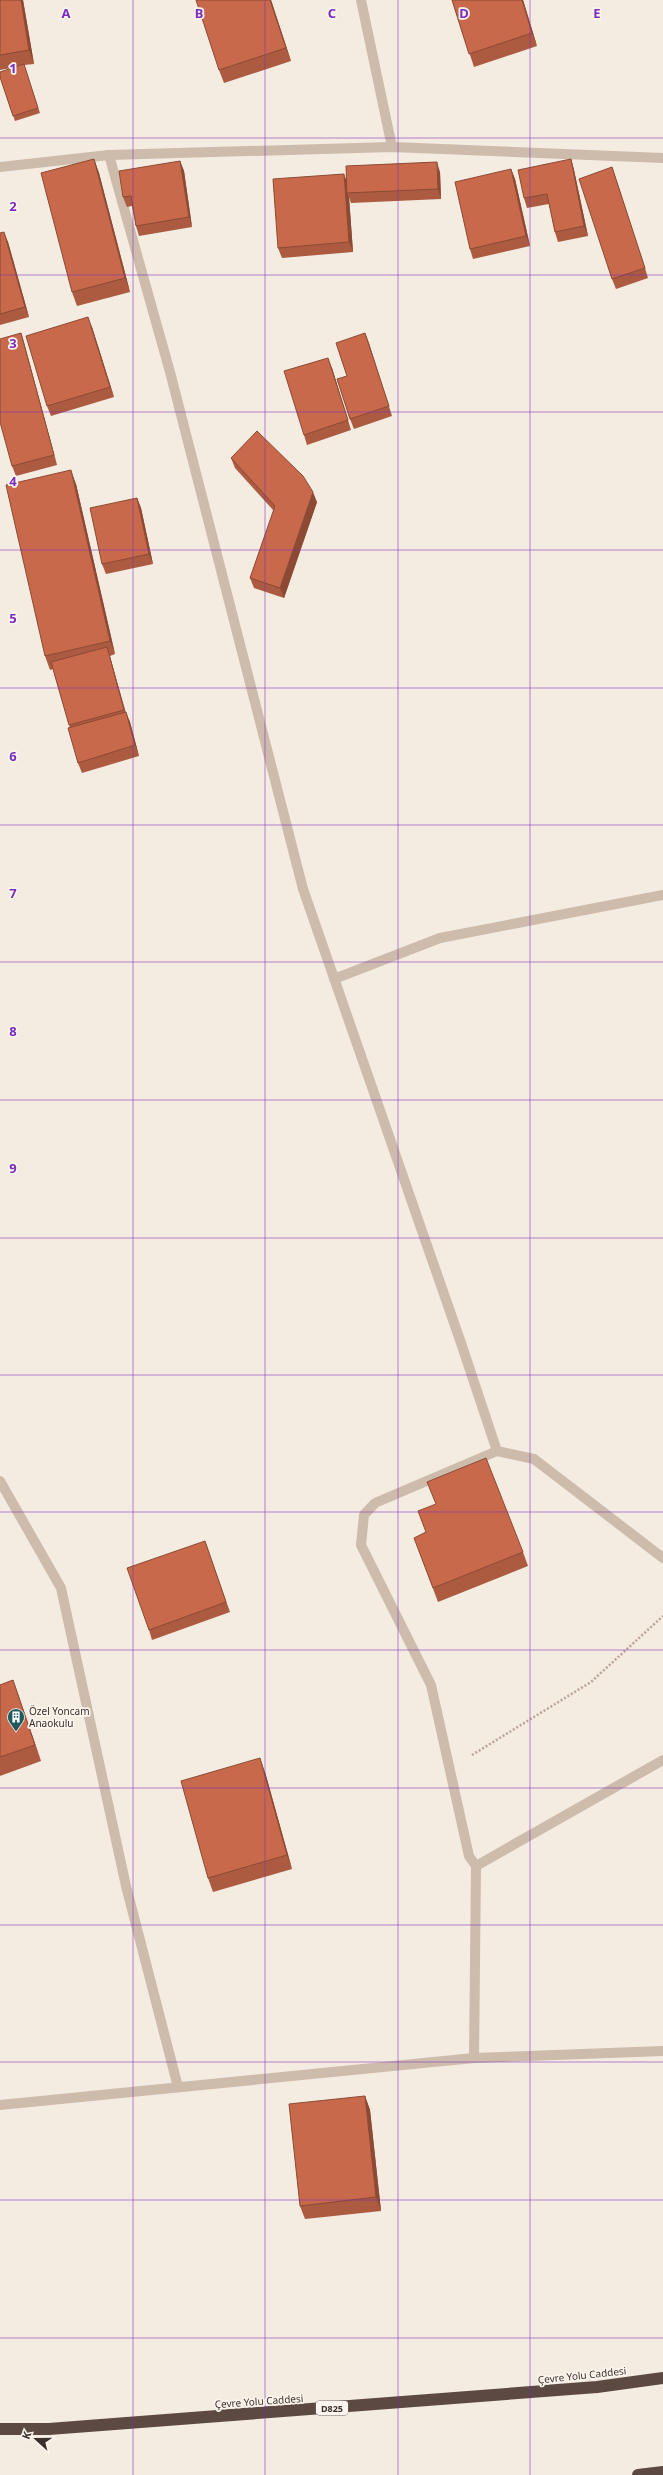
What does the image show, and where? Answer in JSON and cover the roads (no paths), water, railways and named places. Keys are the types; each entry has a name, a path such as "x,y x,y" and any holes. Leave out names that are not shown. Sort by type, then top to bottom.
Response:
{"highway":[{"name":"Çevre Yolu Caddesi","path":"0,2429 49,2429 160,2421 597,2387 663,2378"},
{"path":"638,2475 663,2472"}],"street":[{"path":"361,0 392,147"},
{"path":"0,167 110,155 392,147 663,158"},
{"path":"110,155 176,395 303,889 459,1335 497,1451"},
{"path":"334,979 440,938 663,895"},
{"path":"474,2058 476,1866 469,1856 431,1686 362,1544 364,1515 375,1503 497,1451 534,1459 663,1558"},
{"path":"0,1481 61,1588 126,1886 178,2087"},
{"path":"476,1866 663,1760"},
{"path":"0,2105 474,2058 663,2051"}],"place":[{"name":"Özel Yoncam Anaokulu","path":"16,1732"}]}
